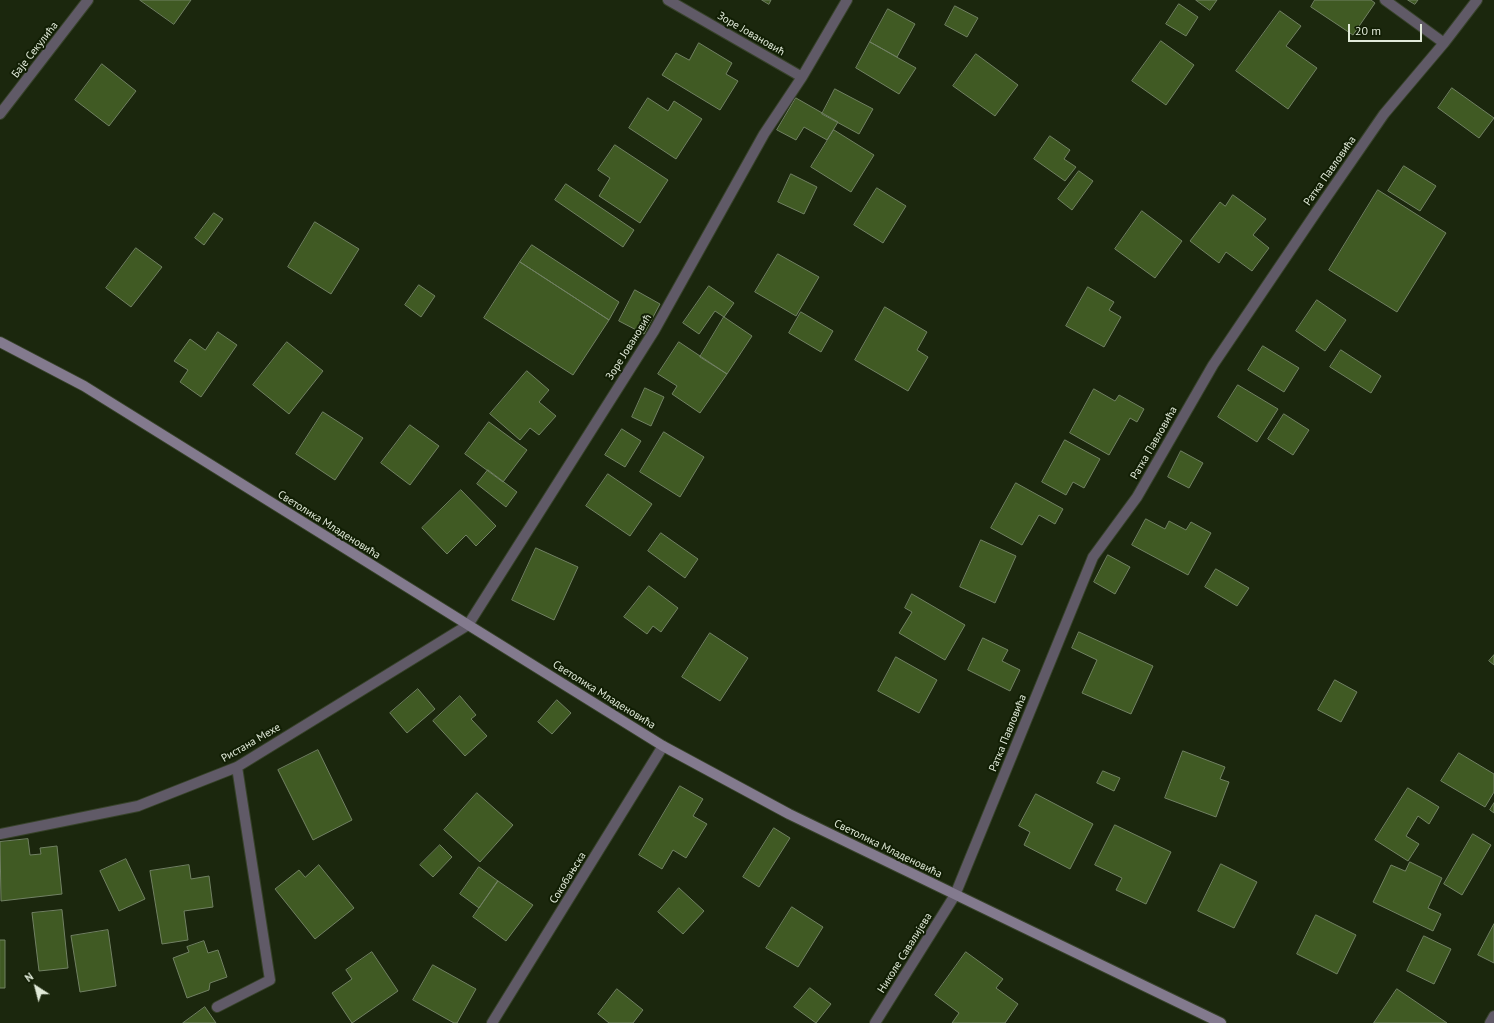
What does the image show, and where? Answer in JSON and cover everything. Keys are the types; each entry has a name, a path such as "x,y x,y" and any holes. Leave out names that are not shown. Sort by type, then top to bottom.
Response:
{"street":[{"name":"Баје Секулића","path":"0,114 88,0"},
{"name":"Зоре Јовановић","path":"668,0 802,77"},
{"name":"Зоре Јовановић","path":"468,625 654,331 764,134 802,77 847,0"},
{"path":"1385,0 1444,43"},
{"name":"Ратка Павловића","path":"955,895 1093,557 1136,497 1213,365 1314,214 1384,114 1444,43 1477,0"},
{"name":"Светолика Младеновића","path":"0,342 84,386 663,746 789,814 1221,1023"},
{"name":"Ристана Мехе","path":"0,834 138,806 237,767 468,625"},
{"name":"Сокобањска","path":"492,1023 663,746"},
{"path":"217,1007 270,980 237,767"},
{"name":"Николе Савалијева","path":"875,1023 955,895"},
{"path":"1490,1023 1494,1016"}],"building":[{"path":"140,0 191,0 174,24"},
{"path":"762,0 771,0 769,4"},
{"path":"1196,0 1217,0 1210,10"},
{"path":"1315,0 1371,0 1375,3 1353,35 1311,7"},
{"path":"1408,0 1418,0 1415,4"},
{"path":"1179,4 1198,17 1186,36 1166,24"},
{"path":"955,6 978,18 967,37 945,25"},
{"path":"888,9 915,24 897,57 870,42"},
{"path":"1280,11 1301,26 1286,46 1317,68 1288,109 1236,71"},
{"path":"1161,41 1194,65 1166,105 1132,81"},
{"path":"870,42 916,68 899,94 856,68"},
{"path":"699,43 732,63 726,74 738,81 720,110 662,75 676,53 689,60"},
{"path":"976,54 1018,85 995,116 953,86"},
{"path":"102,64 136,91 109,126 75,100"},
{"path":"1452,88 1494,118 1479,138 1438,108"},
{"path":"835,89 873,109 859,134 822,114"},
{"path":"648,98 668,111 674,101 702,119 676,159 629,128"},
{"path":"796,98 838,122 827,140 804,127 796,140 777,130"},
{"path":"834,130 874,155 851,192 811,167"},
{"path":"1050,136 1070,150 1064,159 1076,167 1065,181 1034,159"},
{"path":"615,145 668,180 640,223 599,196 610,178 598,170"},
{"path":"1404,166 1436,186 1420,211 1388,191"},
{"path":"1079,171 1093,181 1072,210 1058,199"},
{"path":"791,174 817,187 804,214 778,202"},
{"path":"566,184 634,230 623,247 555,200"},
{"path":"877,188 906,206 883,243 854,225"},
{"path":"1378,190 1446,233 1397,312 1329,270"},
{"path":"1233,195 1266,219 1253,235 1269,248 1252,271 1226,252 1219,263 1190,241 1220,202 1225,206"},
{"path":"1142,211 1182,241 1155,278 1115,249"},
{"path":"214,213 223,219 204,245 195,238"},
{"path":"315,222 359,249 331,294 288,267"},
{"path":"532,245 619,302 609,320 520,262"},
{"path":"136,248 162,267 131,307 106,288"},
{"path":"778,254 819,277 796,316 755,292"},
{"path":"520,262 609,320 573,375 484,318"},
{"path":"419,285 435,296 421,317 405,305"},
{"path":"709,286 734,303 724,317 715,311 699,334 683,323"},
{"path":"1088,287 1114,302 1109,310 1121,317 1104,347 1066,326"},
{"path":"635,290 660,304 644,334 619,321"},
{"path":"1317,300 1346,320 1325,351 1296,331"},
{"path":"885,307 927,332 917,350 928,357 908,391 855,360"},
{"path":"801,312 833,331 821,352 789,333"},
{"path":"724,317 752,336 727,374 700,357"},
{"path":"218,332 237,345 201,397 180,382 188,370 174,361 190,339 205,350"},
{"path":"287,342 323,371 289,414 253,385"},
{"path":"679,342 727,374 700,413 672,394 677,386 658,374"},
{"path":"1263,346 1299,368 1284,392 1248,370"},
{"path":"1341,350 1381,376 1371,393 1330,367"},
{"path":"527,371 549,390 539,402 556,416 539,435 530,428 520,440 490,414"},
{"path":"1238,385 1278,409 1257,442 1218,417"},
{"path":"645,388 664,397 651,426 632,417"},
{"path":"1094,389 1115,401 1119,395 1144,409 1137,422 1130,418 1109,455 1070,433"},
{"path":"323,412 363,438 335,480 296,454"},
{"path":"1284,414 1309,430 1293,455 1268,439"},
{"path":"489,422 527,450 503,482 465,454"},
{"path":"410,425 439,446 410,485 381,463"},
{"path":"622,429 641,441 625,467 605,455"},
{"path":"664,432 704,457 680,497 640,472"},
{"path":"1065,440 1100,459 1084,488 1073,482 1066,495 1042,482"},
{"path":"1181,451 1203,463 1189,488 1168,477"},
{"path":"488,470 517,492 506,507 477,484"},
{"path":"608,474 652,504 630,536 586,506"},
{"path":"1016,483 1063,509 1055,524 1039,515 1022,545 991,528"},
{"path":"461,490 496,526 476,546 466,535 447,554 422,528"},
{"path":"1146,519 1165,529 1169,521 1186,530 1191,522 1211,533 1188,575 1132,545"},
{"path":"661,533 698,559 685,578 648,551"},
{"path":"981,540 1016,556 995,603 960,587"},
{"path":"536,548 578,567 554,620 512,600"},
{"path":"1108,555 1130,567 1115,594 1094,582"},
{"path":"1216,569 1249,588 1237,606 1205,587"},
{"path":"649,586 678,608 661,632 653,626 647,634 624,617"},
{"path":"912,594 965,625 945,660 899,633 912,612 905,608"},
{"path":"1079,632 1153,666 1131,714 1082,693 1097,660 1072,648"},
{"path":"710,633 748,658 720,701 682,677"},
{"path":"983,638 1008,650 1002,661 1020,670 1010,691 968,670"},
{"path":"1494,655 1494,665 1489,661"},
{"path":"896,657 937,680 919,713 878,691"},
{"path":"1335,680 1357,692 1341,722 1318,710"},
{"path":"418,689 435,709 407,733 390,713"},
{"path":"460,696 476,715 471,719 487,736 465,756 433,721"},
{"path":"557,700 571,713 552,734 538,722"},
{"path":"318,750 352,820 313,840 278,770"},
{"path":"1183,751 1225,767 1220,779 1229,782 1216,817 1165,798"},
{"path":"1459,753 1494,774 1494,792 1485,807 1441,781"},
{"path":"1103,771 1120,778 1114,791 1097,783"},
{"path":"680,786 703,799 693,816 707,824 686,858 673,850 662,869 639,855"},
{"path":"1408,788 1439,807 1429,824 1418,816 1406,836 1419,844 1408,861 1375,840"},
{"path":"477,793 513,825 480,862 444,830"},
{"path":"1036,794 1093,824 1070,869 1024,845 1030,832 1019,826"},
{"path":"1494,803 1494,813 1490,810"},
{"path":"1115,825 1171,852 1146,904 1116,890 1122,878 1095,865"},
{"path":"774,828 790,838 759,887 743,877"},
{"path":"1473,834 1491,845 1462,895 1444,884"},
{"path":"28,839 30,855 41,854 40,848 57,846 62,894 1,901 0,842"},
{"path":"440,845 452,857 433,877 420,865"},
{"path":"126,859 145,899 119,911 100,871"},
{"path":"1410,862 1442,878 1428,908 1441,914 1433,931 1373,902 1391,865 1405,871"},
{"path":"1221,864 1257,882 1234,928 1198,911"},
{"path":"189,865 191,879 209,876 213,907 184,911 188,940 162,944 150,871"},
{"path":"319,865 354,908 315,939 275,889 299,870 305,877"},
{"path":"479,867 498,881 479,908 460,894"},
{"path":"498,881 533,905 506,941 473,917"},
{"path":"679,888 704,911 683,934 658,912"},
{"path":"792,907 823,927 798,967 766,948"},
{"path":"62,910 68,968 39,971 32,913"},
{"path":"1316,915 1356,935 1337,974 1297,954"},
{"path":"1494,924 1494,963 1478,955"},
{"path":"108,930 116,986 80,992 71,936"},
{"path":"1424,936 1451,949 1434,984 1407,971"},
{"path":"0,940 5,940 5,988 0,988"},
{"path":"204,941 208,953 218,950 227,977 210,983 209,990 187,998 173,958 189,952 187,947"},
{"path":"372,952 398,991 352,1023 332,993 352,979 346,970"},
{"path":"966,952 1003,979 996,988 1018,1004 1005,1023 952,1023 959,1013 935,995"},
{"path":"433,965 476,989 457,1023 454,1023 413,1000"},
{"path":"810,988 831,1004 816,1023 794,1007"},
{"path":"617,989 643,1010 633,1023 609,1023 598,1014"},
{"path":"1397,989 1447,1023 1374,1023"},
{"path":"205,1007 216,1023 183,1023"}]}
